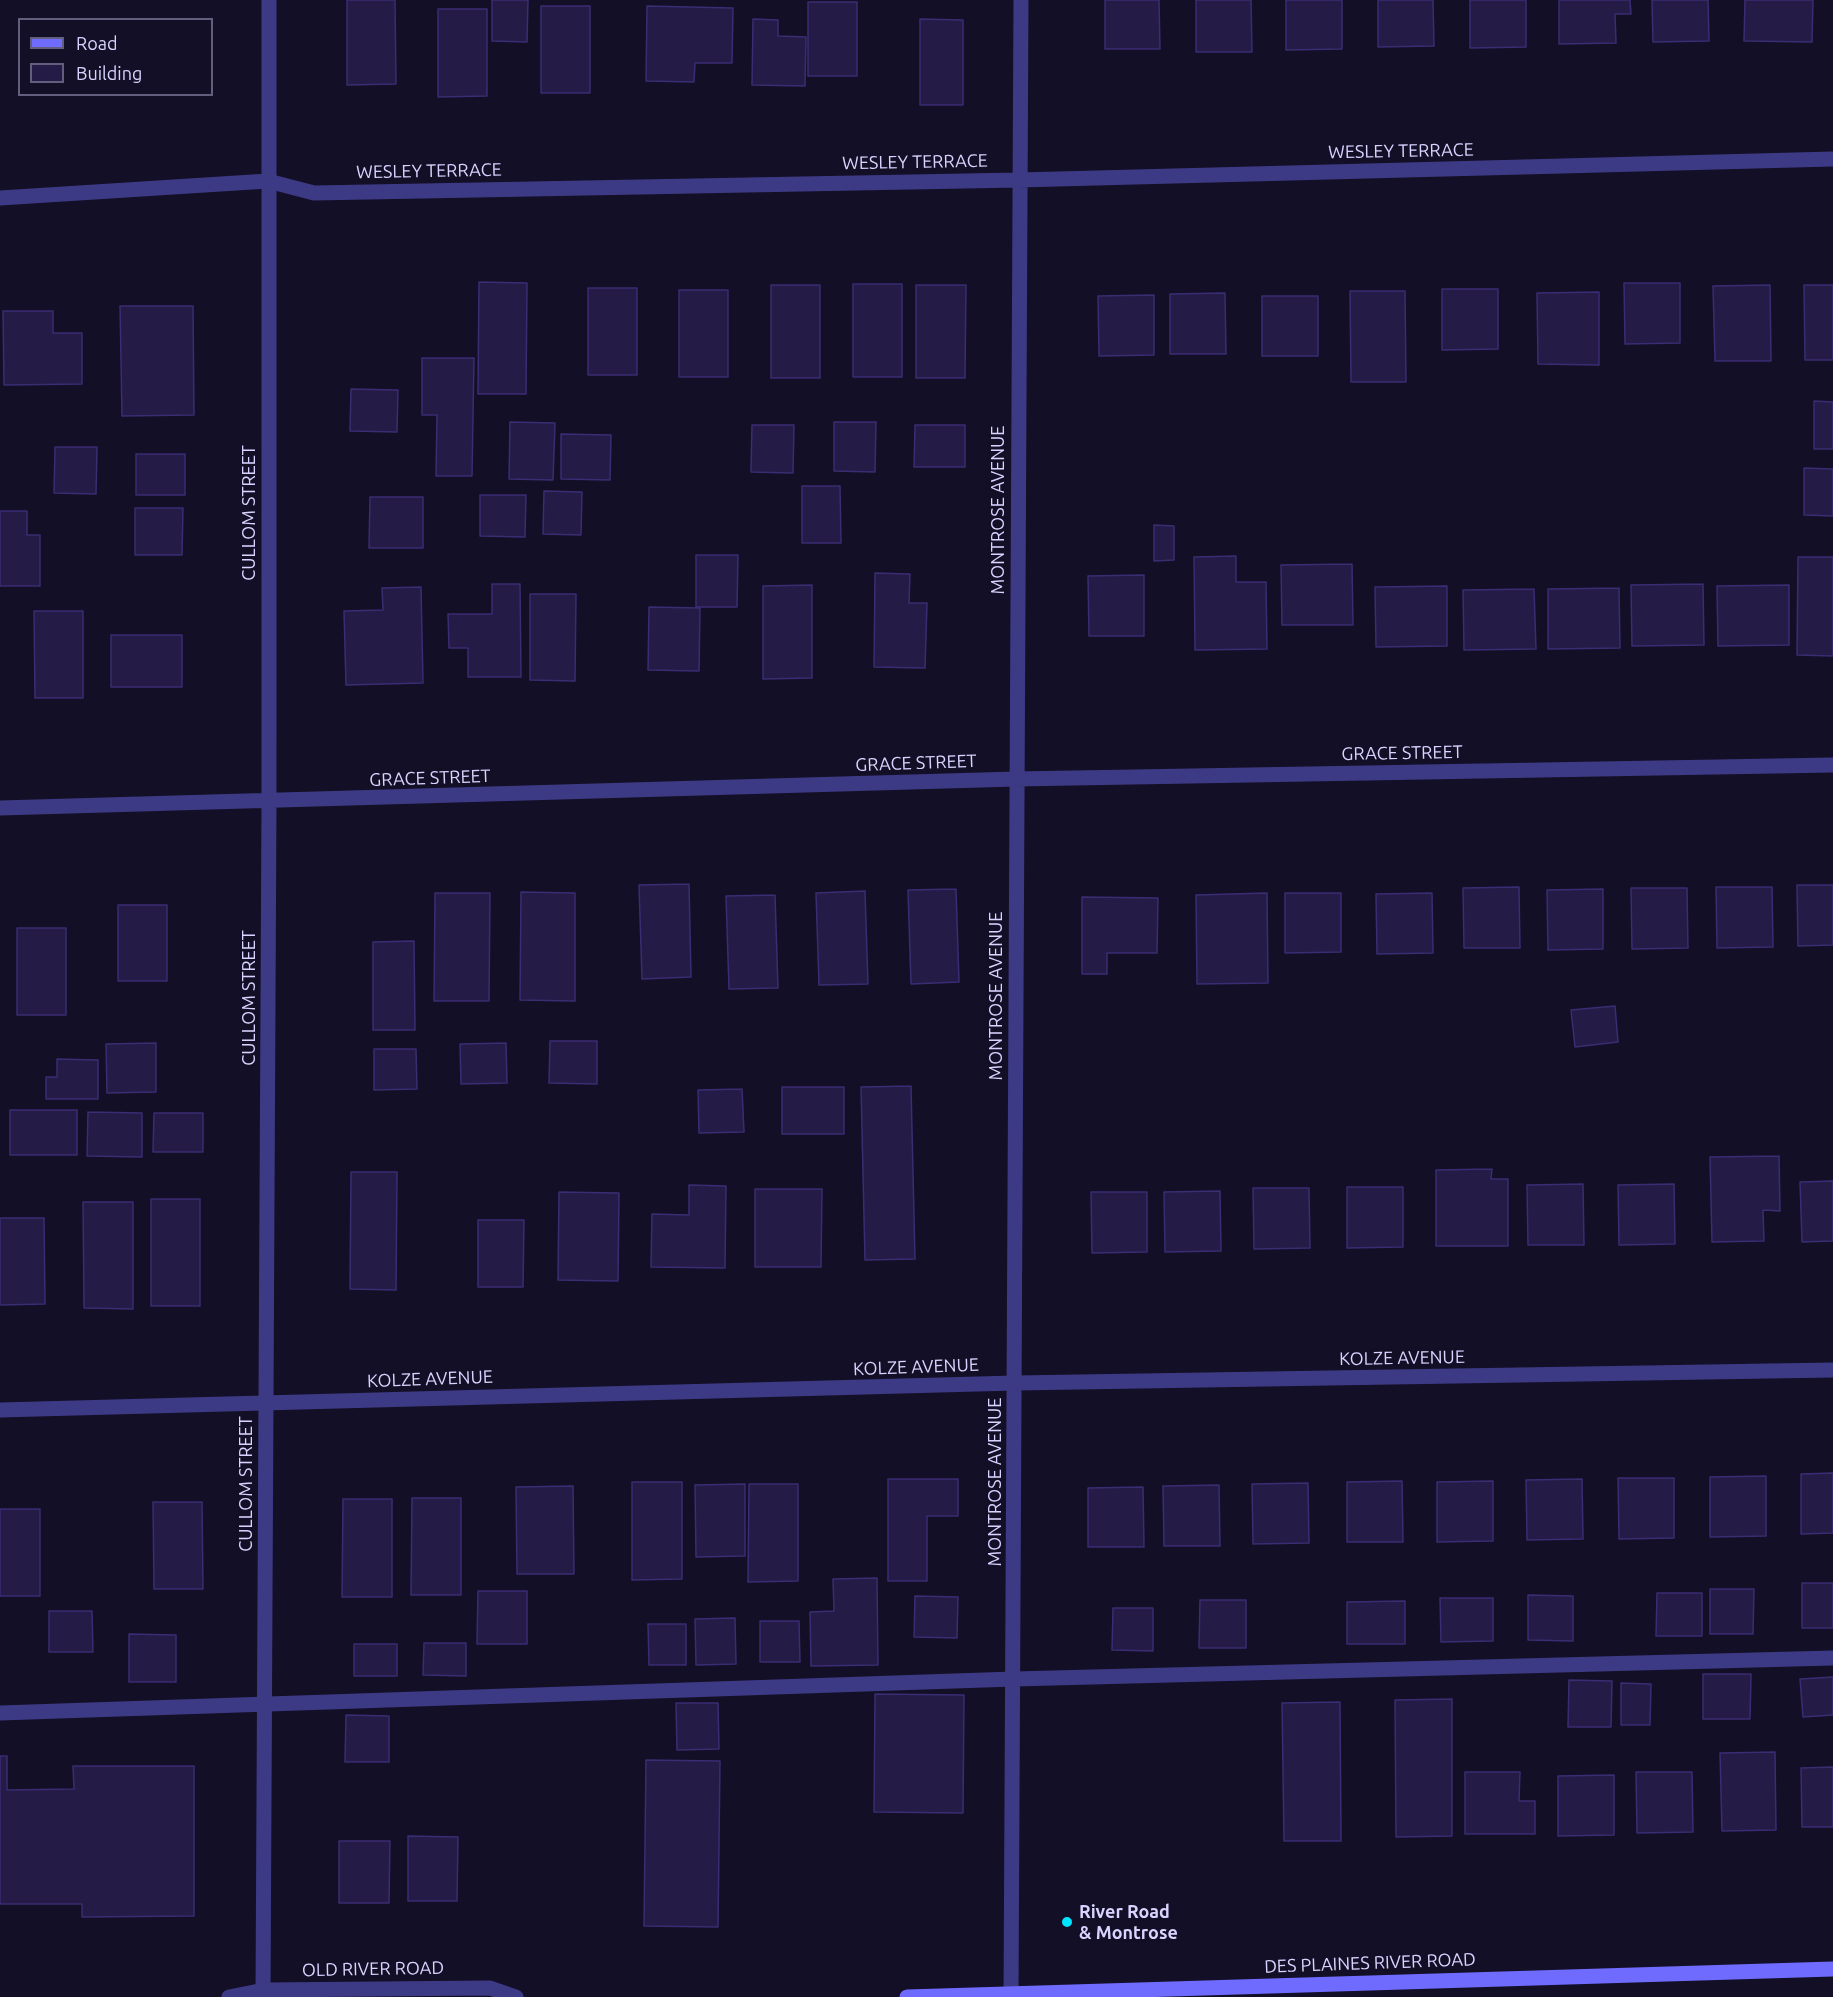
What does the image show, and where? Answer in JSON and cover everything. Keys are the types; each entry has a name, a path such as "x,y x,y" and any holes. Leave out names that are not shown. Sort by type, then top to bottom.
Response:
{"main road":[{"name":"DES PLAINES RIVER ROAD","path":"908,1997 1833,1969"}],"street":[{"name":"CULLOM STREET","path":"264,1993 269,802 269,0"},
{"name":"MONTROSE AVENUE","path":"1011,1993 1021,0"},
{"name":"WESLEY TERRACE","path":"0,198 268,181 314,193 1019,180 1833,159"},
{"name":"GRACE STREET","path":"0,808 1016,779 1833,765"},
{"name":"KOLZE AVENUE","path":"0,1410 1015,1383 1833,1371"},
{"path":"0,1713 1014,1679 1833,1658"},
{"name":"OLD RIVER ROAD","path":"230,1997 264,1993 490,1988 516,1997"}],"building":[{"path":"347,0 395,0 396,84 347,85"},
{"path":"492,0 528,0 527,42 492,41"},
{"path":"1105,0 1159,0 1160,49 1105,49"},
{"path":"1196,0 1251,0 1252,52 1196,52"},
{"path":"1286,0 1342,0 1342,49 1286,50"},
{"path":"1378,0 1433,0 1434,46 1378,47"},
{"path":"1470,0 1526,0 1526,47 1470,48"},
{"path":"1559,0 1630,0 1631,14 1615,14 1616,43 1559,44"},
{"path":"1652,0 1708,0 1709,41 1653,42"},
{"path":"1745,0 1813,0 1812,42 1744,41"},
{"path":"808,2 857,2 857,76 808,76"},
{"path":"541,6 590,6 590,93 541,93"},
{"path":"647,6 733,8 732,63 695,63 694,82 646,81"},
{"path":"438,9 487,9 487,96 438,97"},
{"path":"753,19 778,20 778,36 806,37 805,86 752,85"},
{"path":"920,19 963,20 963,105 920,105"},
{"path":"479,282 527,283 526,394 478,394"},
{"path":"1624,283 1680,283 1680,343 1625,344"},
{"path":"853,284 902,284 902,377 853,377"},
{"path":"771,285 820,285 820,378 771,378"},
{"path":"916,285 966,285 965,378 916,378"},
{"path":"1770,285 1771,361 1715,361 1713,286"},
{"path":"1804,285 1833,285 1833,360 1805,360"},
{"path":"588,288 637,288 637,375 588,375"},
{"path":"1442,289 1498,289 1498,349 1442,350"},
{"path":"679,290 728,290 728,377 679,377"},
{"path":"1350,291 1405,291 1406,382 1351,382"},
{"path":"1599,292 1599,365 1538,364 1537,293"},
{"path":"1225,293 1226,354 1170,354 1170,294"},
{"path":"1154,295 1154,355 1099,356 1098,296"},
{"path":"1262,296 1318,296 1318,356 1262,356"},
{"path":"120,306 193,306 194,415 122,416"},
{"path":"3,311 53,311 53,333 82,333 82,384 4,385"},
{"path":"422,358 474,358 472,476 436,476 437,415 422,415"},
{"path":"351,389 398,390 397,432 350,431"},
{"path":"1814,401 1833,402 1833,449 1814,449"},
{"path":"510,422 555,423 553,480 509,479"},
{"path":"834,422 876,422 875,472 834,471"},
{"path":"752,425 794,425 793,473 751,472"},
{"path":"915,425 965,425 965,467 914,467"},
{"path":"561,434 611,435 610,480 561,479"},
{"path":"55,447 97,447 96,494 54,493"},
{"path":"136,454 185,454 185,495 136,495"},
{"path":"1804,468 1833,469 1833,516 1804,515"},
{"path":"802,486 840,486 841,543 802,543"},
{"path":"544,491 582,492 581,535 543,534"},
{"path":"480,495 526,495 525,537 480,536"},
{"path":"370,497 423,497 423,548 369,548"},
{"path":"135,508 183,508 182,555 135,555"},
{"path":"0,511 27,511 27,535 40,535 40,586 0,586"},
{"path":"1154,525 1174,526 1174,560 1154,561"},
{"path":"696,555 738,555 737,607 696,607"},
{"path":"1236,556 1236,582 1266,582 1267,649 1195,650 1194,557"},
{"path":"1798,557 1833,557 1833,656 1797,655"},
{"path":"1352,564 1353,625 1282,625 1281,565"},
{"path":"875,573 910,574 909,603 927,603 925,668 874,667"},
{"path":"1144,575 1144,636 1089,636 1088,576"},
{"path":"492,584 520,584 521,677 468,677 468,648 449,648 448,614 492,614"},
{"path":"1703,584 1704,645 1632,646 1631,585"},
{"path":"812,585 812,678 763,679 763,586"},
{"path":"1789,585 1789,645 1718,646 1717,586"},
{"path":"1447,586 1447,646 1376,647 1375,587"},
{"path":"421,587 423,683 346,685 344,611 383,610 382,588"},
{"path":"1619,588 1620,648 1548,649 1548,589"},
{"path":"1534,589 1536,649 1464,650 1463,590"},
{"path":"530,594 576,594 575,681 530,680"},
{"path":"649,607 700,608 699,671 648,670"},
{"path":"34,611 83,611 83,698 35,698"},
{"path":"111,635 182,635 182,687 111,687"},
{"path":"689,884 691,977 642,979 639,885"},
{"path":"1797,885 1833,885 1833,945 1798,946"},
{"path":"1519,887 1520,948 1464,948 1463,888"},
{"path":"1716,887 1772,887 1773,947 1717,948"},
{"path":"1631,888 1687,888 1688,948 1632,949"},
{"path":"956,889 959,982 911,984 908,890"},
{"path":"1603,889 1603,949 1548,950 1547,890"},
{"path":"865,891 868,984 819,985 816,893"},
{"path":"521,892 575,893 575,1001 520,1000"},
{"path":"435,893 490,893 489,1001 434,1001"},
{"path":"1267,893 1268,983 1197,984 1196,895"},
{"path":"1285,893 1341,893 1341,952 1285,953"},
{"path":"1432,893 1433,953 1377,954 1376,894"},
{"path":"775,895 778,988 729,989 726,896"},
{"path":"1082,897 1158,898 1157,953 1107,953 1107,974 1082,974"},
{"path":"118,905 167,905 167,981 118,981"},
{"path":"17,928 66,928 66,1015 17,1015"},
{"path":"414,941 415,1030 373,1030 373,942"},
{"path":"1615,1006 1618,1042 1575,1047 1571,1010"},
{"path":"550,1041 597,1041 597,1084 549,1083"},
{"path":"156,1043 156,1092 107,1093 106,1044"},
{"path":"506,1043 507,1083 461,1084 460,1044"},
{"path":"374,1049 416,1049 417,1089 374,1090"},
{"path":"57,1059 98,1060 98,1099 46,1099 46,1077 57,1077"},
{"path":"911,1086 915,1259 865,1260 861,1087"},
{"path":"782,1087 844,1087 844,1134 782,1134"},
{"path":"742,1089 744,1132 699,1133 698,1090"},
{"path":"10,1110 77,1110 77,1155 10,1155"},
{"path":"88,1112 142,1113 142,1157 87,1156"},
{"path":"154,1113 203,1113 203,1152 153,1152"},
{"path":"1779,1156 1780,1211 1763,1210 1764,1241 1712,1242 1710,1157"},
{"path":"1492,1169 1491,1179 1508,1179 1508,1246 1436,1246 1436,1170"},
{"path":"351,1172 397,1172 396,1290 350,1289"},
{"path":"1833,1181 1833,1241 1802,1242 1800,1182"},
{"path":"1583,1184 1584,1245 1528,1245 1527,1185"},
{"path":"1674,1184 1675,1244 1619,1245 1618,1185"},
{"path":"689,1185 726,1186 725,1268 651,1267 652,1214 689,1215"},
{"path":"1347,1187 1403,1187 1403,1247 1347,1248"},
{"path":"1253,1188 1309,1188 1310,1248 1254,1249"},
{"path":"755,1189 822,1189 821,1267 755,1267"},
{"path":"1220,1191 1221,1251 1165,1252 1164,1192"},
{"path":"559,1192 619,1193 618,1281 558,1280"},
{"path":"1091,1192 1147,1192 1147,1252 1092,1253"},
{"path":"151,1199 200,1199 200,1306 151,1306"},
{"path":"83,1202 133,1202 133,1309 84,1308"},
{"path":"0,1218 44,1218 45,1304 0,1305"},
{"path":"478,1220 524,1220 523,1287 478,1287"},
{"path":"1833,1473 1833,1533 1801,1534 1801,1474"},
{"path":"1766,1476 1766,1536 1710,1537 1710,1477"},
{"path":"1618,1478 1674,1478 1674,1538 1619,1539"},
{"path":"888,1479 958,1479 958,1516 927,1516 927,1581 888,1581"},
{"path":"1582,1479 1583,1539 1527,1540 1526,1480"},
{"path":"1402,1481 1403,1542 1347,1542 1347,1482"},
{"path":"1493,1481 1493,1541 1437,1542 1437,1482"},
{"path":"632,1482 682,1482 682,1579 632,1580"},
{"path":"1308,1483 1309,1543 1253,1544 1252,1484"},
{"path":"745,1484 745,1556 696,1557 695,1485"},
{"path":"749,1484 798,1484 798,1581 748,1582"},
{"path":"1219,1485 1220,1546 1164,1546 1163,1486"},
{"path":"573,1486 574,1574 517,1574 516,1487"},
{"path":"1143,1487 1144,1547 1088,1547 1088,1488"},
{"path":"412,1498 461,1498 461,1595 411,1595"},
{"path":"343,1499 392,1499 392,1597 342,1597"},
{"path":"153,1502 202,1502 203,1589 154,1589"},
{"path":"0,1509 40,1509 40,1596 0,1596"},
{"path":"877,1578 878,1665 811,1666 810,1612 834,1611 833,1579"},
{"path":"1802,1583 1833,1583 1833,1628 1802,1628"},
{"path":"1710,1589 1754,1589 1753,1634 1710,1634"},
{"path":"478,1591 527,1591 527,1644 477,1644"},
{"path":"1657,1593 1702,1593 1702,1636 1656,1636"},
{"path":"1528,1595 1573,1596 1573,1641 1528,1640"},
{"path":"915,1596 958,1597 957,1638 914,1637"},
{"path":"1440,1598 1493,1598 1493,1641 1441,1642"},
{"path":"1200,1600 1246,1600 1246,1648 1199,1648"},
{"path":"1405,1601 1405,1644 1347,1644 1347,1602"},
{"path":"1113,1608 1153,1608 1153,1651 1112,1650"},
{"path":"49,1611 92,1611 93,1652 49,1652"},
{"path":"735,1618 736,1664 696,1665 695,1619"},
{"path":"760,1621 799,1621 800,1662 760,1662"},
{"path":"648,1624 686,1624 686,1665 649,1665"},
{"path":"129,1634 176,1635 176,1682 129,1682"},
{"path":"424,1643 466,1643 466,1676 423,1675"},
{"path":"354,1644 397,1644 397,1676 354,1676"},
{"path":"1703,1674 1751,1674 1750,1719 1703,1719"},
{"path":"1833,1677 1833,1715 1803,1717 1800,1679"},
{"path":"1569,1680 1612,1681 1611,1727 1568,1727"},
{"path":"1621,1683 1651,1684 1650,1725 1621,1725"},
{"path":"875,1694 964,1695 963,1813 874,1812"},
{"path":"1452,1699 1452,1836 1396,1837 1395,1700"},
{"path":"1340,1702 1341,1841 1284,1841 1282,1703"},
{"path":"676,1703 718,1703 719,1749 677,1750"},
{"path":"346,1715 389,1716 389,1762 345,1762"},
{"path":"1775,1752 1776,1830 1722,1831 1720,1753"},
{"path":"0,1756 7,1756 7,1790 74,1789 73,1766 194,1766 194,1916 82,1917 82,1904 0,1904"},
{"path":"646,1760 720,1761 718,1927 644,1926"},
{"path":"1833,1767 1833,1827 1802,1827 1801,1768"},
{"path":"1465,1772 1520,1772 1519,1801 1535,1801 1535,1834 1465,1834"},
{"path":"1636,1772 1692,1772 1693,1832 1637,1833"},
{"path":"1614,1775 1614,1835 1558,1836 1558,1776"},
{"path":"408,1836 458,1837 457,1901 408,1901"},
{"path":"339,1841 390,1841 389,1903 339,1903"}],"place":[{"name":"River Road & Montrose","path":"1067,1922"}]}
